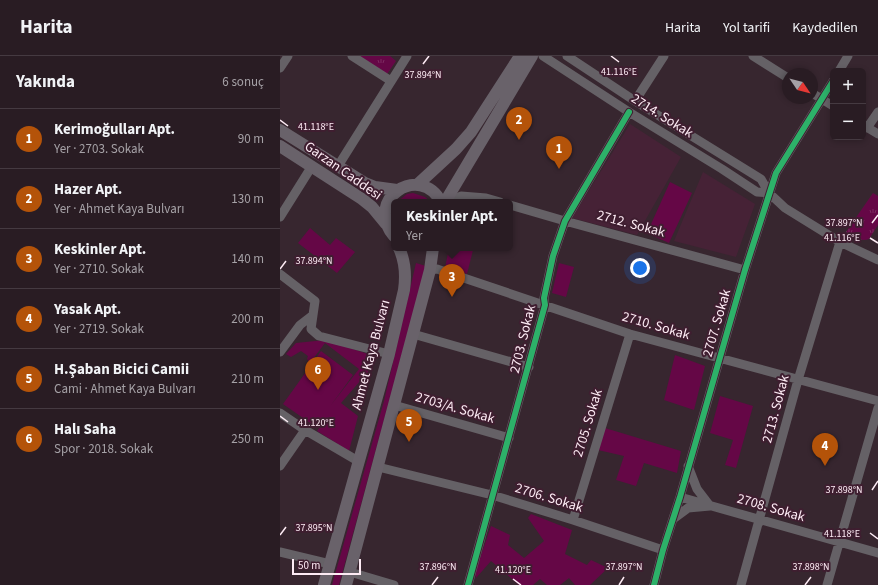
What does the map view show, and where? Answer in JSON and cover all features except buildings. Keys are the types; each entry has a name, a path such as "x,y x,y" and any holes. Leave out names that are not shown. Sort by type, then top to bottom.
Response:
{"main road":[{"path":"416,185 456,149 470,132 520,56"},
{"path":"447,199 532,56"},
{"name":"Garzan Caddesi","path":"280,130 364,182 375,187 397,190"},
{"name":"Garzan Caddesi","path":"280,146 362,199 372,207 391,232"},
{"path":"386,224 385,209 388,202 397,190 407,186 425,186 433,191 440,199"},
{"name":"Ahmet Kaya Bulvarı","path":"324,585 389,354 406,281 401,251"},
{"path":"346,585 430,270 433,251"}],"street":[{"path":"280,68 288,56"},
{"path":"352,56 391,81"},
{"path":"338,166 406,56"},
{"name":"2714. Sokak","path":"543,56 757,192 769,193"},
{"name":"2714. Sokak","path":"567,56 635,101 761,179 769,193 785,208 840,242 878,260"},
{"path":"635,101 664,56"},
{"path":"753,56 782,74"},
{"path":"841,68 848,56"},
{"name":"2707. Sokak","path":"654,585 745,270 776,173 830,86"},
{"path":"818,97 830,104"},
{"name":"2703. Sokak","path":"468,585 529,367 545,305 544,298 553,256 565,221 629,112"},
{"path":"866,125 878,112"},
{"path":"866,127 878,134"},
{"path":"280,217 312,166"},
{"path":"455,199 461,196 490,199"},
{"name":"2712. Sokak","path":"513,206 745,270"},
{"name":"2713. Sokak","path":"741,585 798,380 840,242"},
{"name":"2710. Sokak","path":"430,270 437,269 630,334 878,401"},
{"path":"280,274 315,301 311,329 319,336 389,354"},
{"path":"280,352 300,325 313,314"},
{"path":"413,334 529,367"},
{"name":"2705. Sokak","path":"573,520 630,334"},
{"name":"2703/A. Sokak","path":"394,405 509,438"},
{"path":"828,585 878,408"},
{"path":"280,413 305,430 358,461"},
{"path":"280,466 305,430"},
{"path":"688,466 697,490 710,506"},
{"name":"2706. Sokak","path":"378,467 492,495 663,550"},
{"name":"2708. Sokak","path":"680,497 878,553"},
{"path":"673,519 688,508 710,506"},
{"path":"280,552 330,564"},
{"path":"350,572 394,585"}],"shaded area":[{"path":"630,124 681,157 637,235 572,218"},
{"path":"703,172 755,204 736,257 674,241"}],"green space":[{"path":"360,56 390,56 396,61 387,74"},
{"path":"670,182 692,193 669,243 647,233"},
{"path":"413,193 427,199 401,199 407,194"},
{"path":"873,193 878,196 878,225 869,239 866,240 854,237 846,232"},
{"path":"310,228 330,245 336,238 355,252 337,273 298,243"},
{"path":"448,251 473,251 467,274 445,268"},
{"path":"416,263 426,266 339,585 332,585 384,401"},
{"path":"559,263 574,267 566,297 552,293"},
{"path":"325,340 374,356 368,372 341,403 358,416 349,451 317,431 322,424 320,421 316,427 283,404 321,351 353,375 331,405 359,369 325,343 310,363 307,359 308,356 301,351 291,357 286,354 296,343"},
{"path":"675,355 705,366 694,410 664,400"},
{"path":"720,396 753,406 736,468 725,465 733,440 710,433"},
{"path":"605,428 681,451 677,473 644,463 636,486 616,480 624,456 598,450"},
{"path":"531,514 572,530 565,554 587,565 591,560 608,568 590,585 575,585 569,578 560,585 547,585 540,579 533,585 519,585 491,561 476,578 475,573 491,526 510,535 508,545 524,558 544,541 528,518"}],"cycle path":[{"path":"654,585 745,270 776,173 830,86"},
{"path":"468,585 545,305 544,298 553,256 565,221 629,112"}],"place":[{"name":"Hazer Apt.","path":"519,140"},
{"name":"Kerimoğulları Apt.","path":"559,169"},
{"name":"Keskinler Apt.","path":"452,297"},
{"name":"Halı Saha","path":"318,390"},
{"name":"H.Şaban Bicici Camii","path":"409,442"},
{"name":"Yasak Apt.","path":"825,466"}]}
